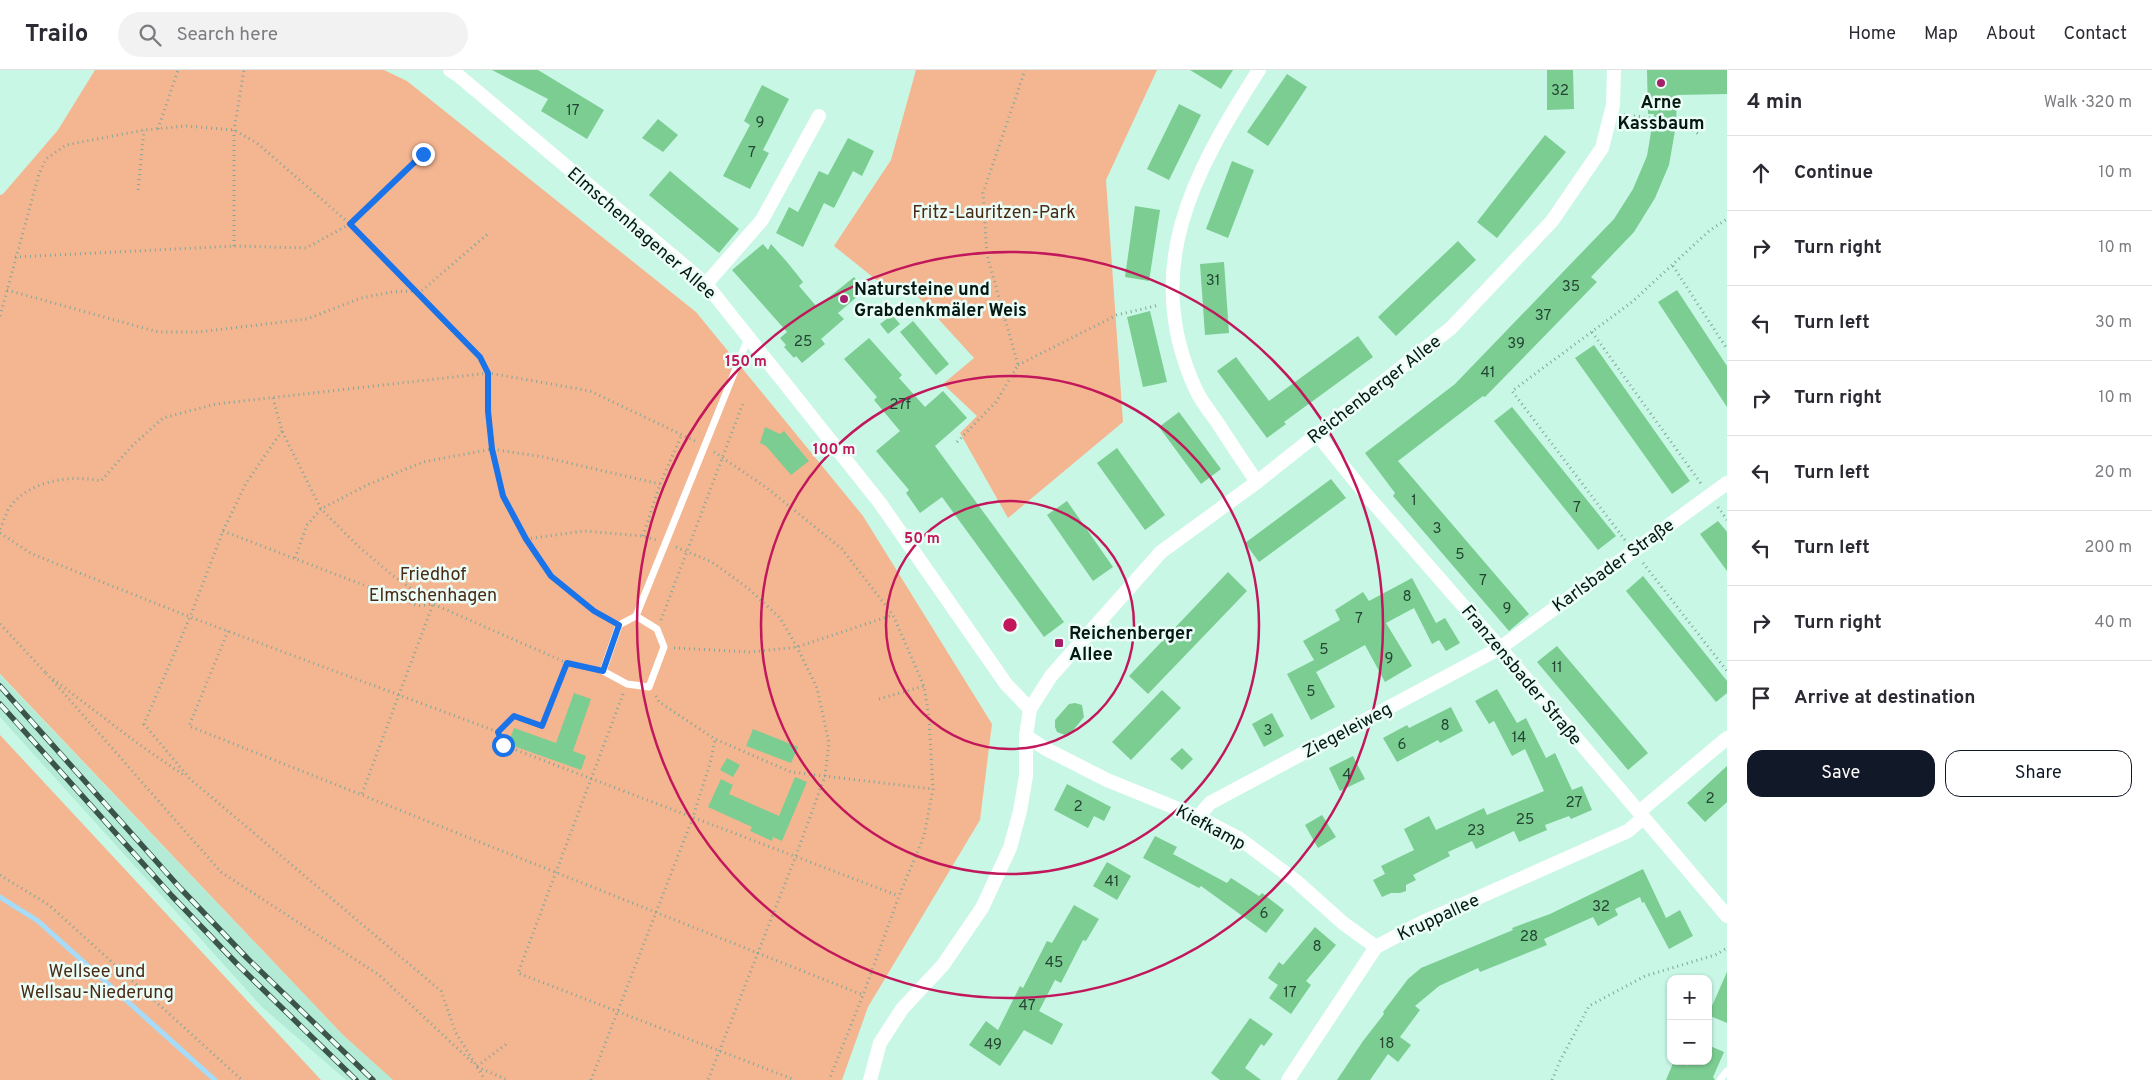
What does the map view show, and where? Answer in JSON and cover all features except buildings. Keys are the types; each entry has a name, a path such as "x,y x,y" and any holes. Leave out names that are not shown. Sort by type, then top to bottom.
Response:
{"street":[{"path":"1257,482 1197,392 1179,347 1171,302 1173,258 1181,220 1222,128 1259,70"},
{"name":"Reichenberger Allee","path":"1030,709 1051,676 1162,552 1257,482 1451,328 1552,221 1602,148 1613,105 1614,70"},
{"name":"Elmschenhagener Allee","path":"457,72 706,284 880,503 1006,684 1030,709"},
{"path":"706,284 762,220 819,116"},
{"name":"Franzensbader Straße","path":"1317,434 1364,492 1500,648 1727,916"},
{"name":"Karlsbader Straße","path":"1500,648 1727,483"},
{"name":"Ziegeleiweg","path":"1198,818 1210,803 1500,648"},
{"path":"870,1080 880,1043 902,1009 943,965 977,916 1010,848 1020,811 1026,776 1026,736 1030,709"},
{"name":"Kiefkamp","path":"1026,736 1046,749 1106,780 1198,818 1240,839 1296,881 1344,923 1376,947"},
{"name":"Kruppallee","path":"1288,1080 1376,947 1421,923 1628,831 1641,815 1727,738"}],"lane":[{"path":"636,616 657,630 664,648 649,687 627,684 603,671 619,625 636,616 749,336"},
{"path":"1720,1080 1727,1071"}],"path":[{"path":"158,129 178,70"},
{"path":"234,246 234,130 244,70"},
{"path":"1018,366 987,255 983,193 1025,70"},
{"path":"1611,114 1652,118"},
{"path":"1676,119 1700,135"},
{"path":"0,316 39,174 46,158 66,145 144,130 186,126 234,130 257,143 350,224 480,357 488,373 488,411 492,449 503,496 526,539 551,576 594,611 619,625"},
{"path":"138,190 144,130"},
{"path":"16,257 234,246 306,248 350,224 423,154"},
{"path":"1727,220 1709,231 1632,302 1512,391 1727,671"},
{"path":"7,290 158,332 199,332 307,319 361,298 392,292 417,293 490,232"},
{"path":"1673,266 1727,349"},
{"path":"957,442 996,402 1018,366 1117,315 1171,302"},
{"path":"1592,332 1727,520"},
{"path":"0,529 9,509 30,489 54,481 84,477 101,481 132,446 162,418 216,404 488,373 590,391 704,445 767,488 842,550 892,615 924,686 929,718 933,789 924,836 899,896 863,995 829,1080"},
{"path":"273,398 282,431 321,509 365,552 392,575 433,604 567,663 603,671"},
{"path":"657,630 743,403"},
{"path":"190,779 144,724 190,617 223,531 246,483 282,431"},
{"path":"643,536 660,484 682,434"},
{"path":"295,558 307,525 321,509 367,485 423,462 492,449 543,458 660,484"},
{"path":"223,531 418,606 433,604"},
{"path":"526,539 584,531 643,536 665,542 712,562 750,589 780,618 797,646 817,688 828,743 825,776 796,858 708,1080"},
{"path":"0,533 32,554 190,617 498,732 503,745 899,896"},
{"path":"361,796 433,604"},
{"path":"664,648 751,652 797,646 892,615"},
{"path":"0,624 46,673 221,872 379,975 476,1067 508,1080"},
{"path":"228,631 189,726 863,995"},
{"path":"498,732 514,716 542,726 567,663"},
{"path":"46,673 140,745 190,779 441,991 456,1033 485,1080"},
{"path":"627,684 554,872 518,973 795,1080"},
{"path":"880,700 924,686"},
{"path":"649,687 659,702 715,739 791,772 933,789"},
{"path":"592,1080 693,818 711,760 715,739"},
{"path":"0,874 49,905 242,1080"},
{"path":"1552,1080 1589,1006 1645,976 1715,955 1727,948"},
{"path":"476,1067 508,1044"}],"shaded area":[{"path":"0,675 343,1035 393,1080 346,1080 262,1007 0,717"}],"green space":[{"name":"Friedhof Elmschenhagen","path":"95,70 384,70 407,81 696,312 863,516 992,724 980,820 868,1007 842,1080 393,1080 343,1035 0,674 0,195 3,194 58,130"},
{"name":"Fritz-Lauritzen-Park","path":"916,70 1157,70 1106,180 1123,422 1008,518 960,433 977,416 943,384 974,358 911,289 884,286 834,246 891,160"},
{"name":"Wellsee und Wellsau-Niederung","path":"0,735 321,1080 0,1080"}],"waterway":[{"path":"0,897 38,921 215,1080"}],"railway":[{"path":"0,686 181,889 247,958 373,1080"},
{"path":"0,704 172,896 238,965 356,1080"}],"place":[{"name":"Arne Kassbaum","path":"1661,83"},
{"name":"Natursteine und Grabdenkmäler Weis","path":"844,299"},
{"name":"Reichenberger Allee","path":"1059,643"}],"route":[{"path":"423,154 350,224 480,357 488,373 488,411 492,449 503,496 526,539 551,576 594,611 619,625 603,671 567,663 542,726 514,716 498,732 503,745"}]}
